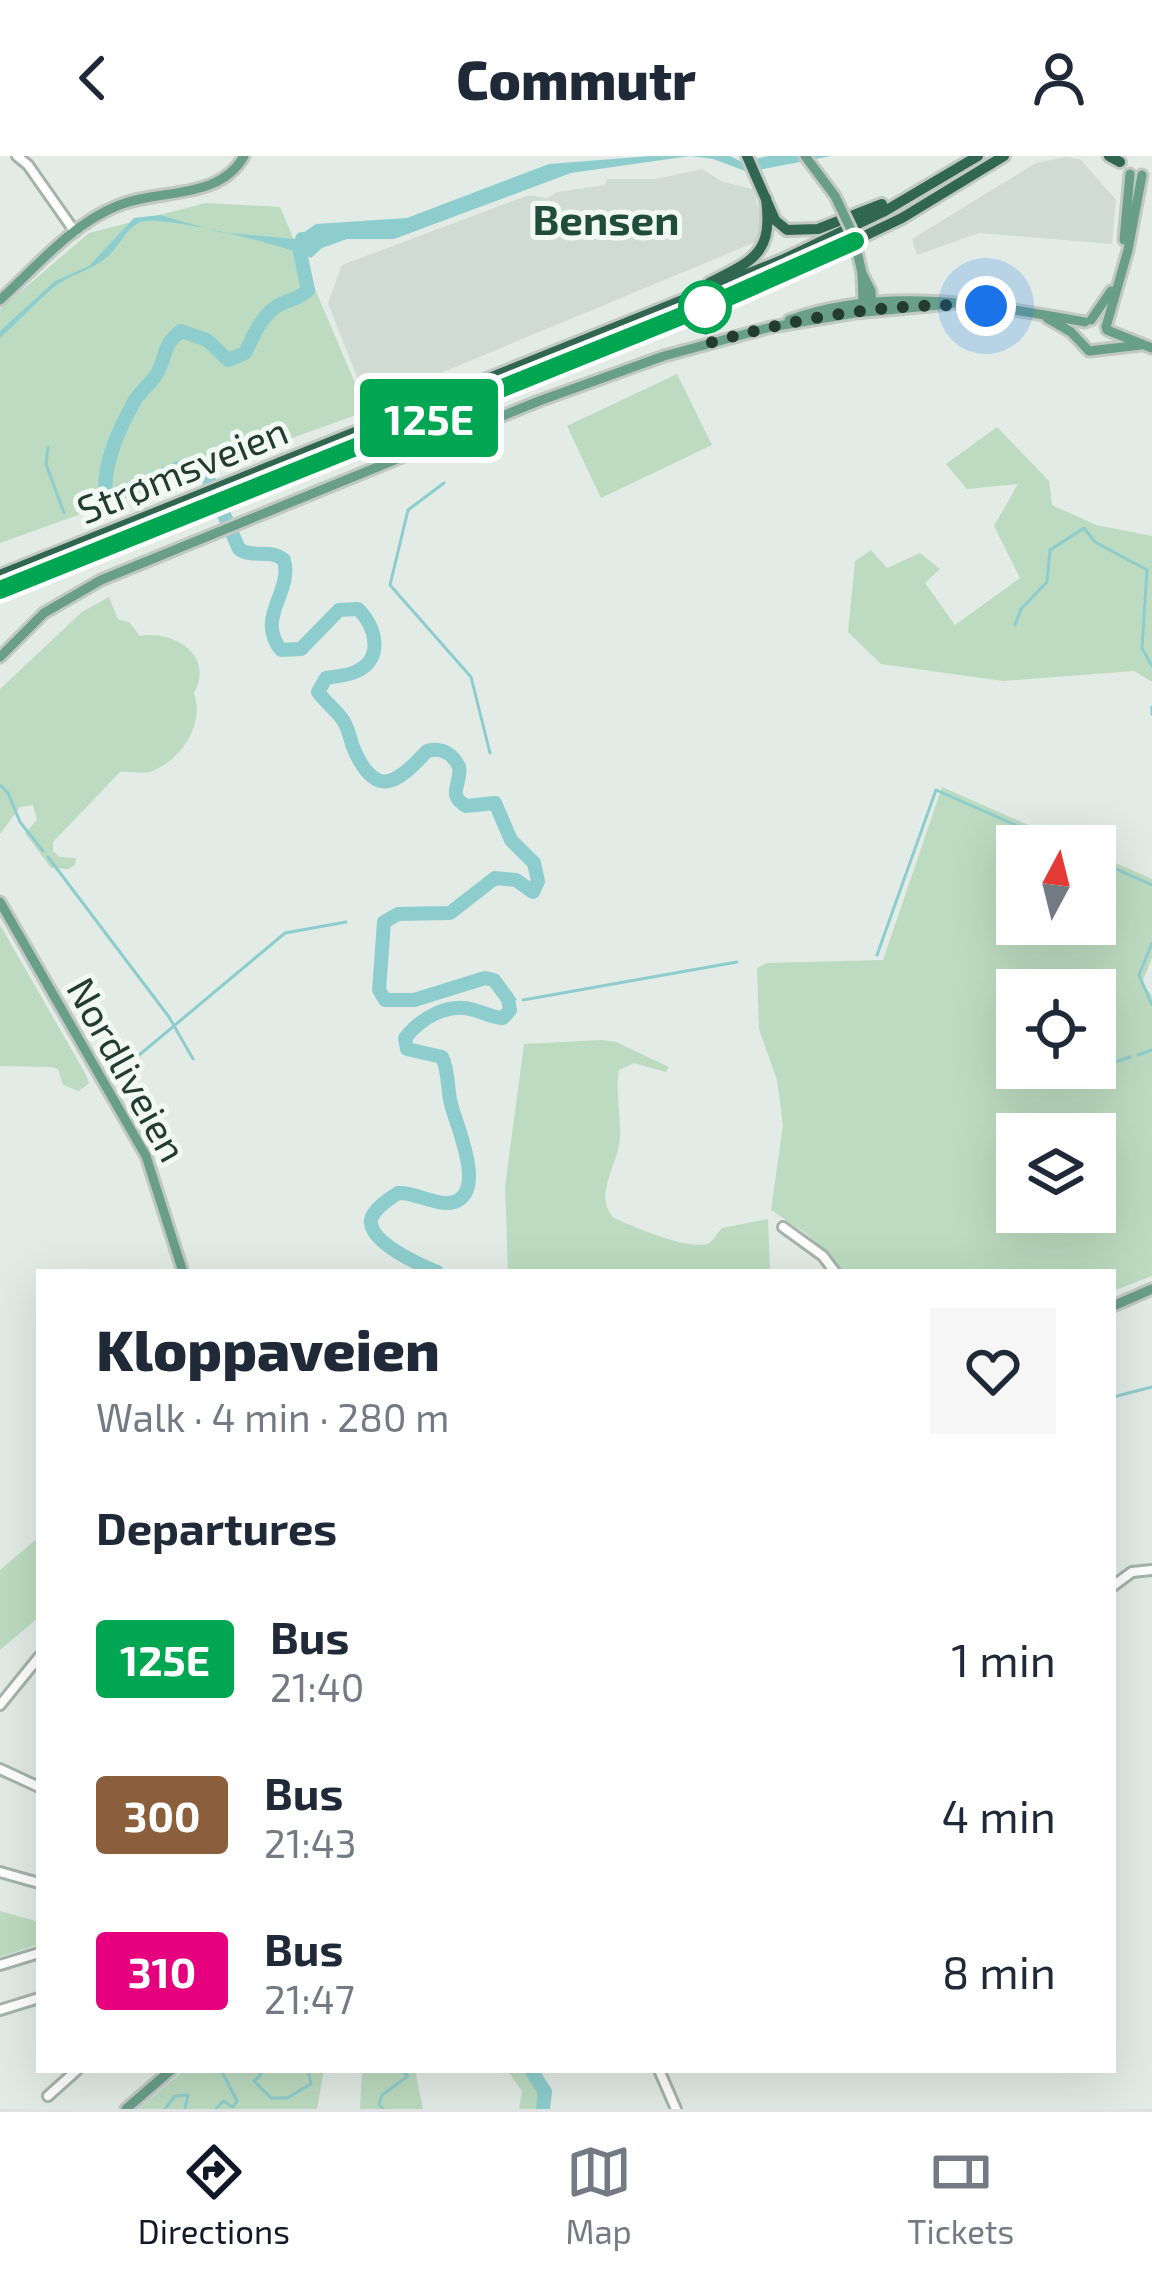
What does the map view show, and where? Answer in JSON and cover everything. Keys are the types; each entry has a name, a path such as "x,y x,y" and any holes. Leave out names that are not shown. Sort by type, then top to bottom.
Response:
{"highway":[{"path":"748,157 782,227 807,232 881,205 973,156"},
{"name":"Strømsveien","path":"0,572 808,248 885,211 973,156"},
{"name":"Strømsveien","path":"0,594 724,299 872,234 1004,156"},
{"path":"872,234 947,200 1017,156"},
{"path":"470,386 710,283 750,261 768,236 766,198"}],"main road":[{"path":"1,296 95,217 124,203 221,181 244,156"},
{"path":"805,156 836,196 853,234 869,305"},
{"path":"1117,158 1141,172"},
{"path":"1077,338 1108,297 1141,172"},
{"path":"1104,347 1141,172"},
{"path":"0,657 44,613 79,590 592,381 813,311 950,304 1088,321 1146,346"},
{"path":"1042,315 1089,351 1146,346"},
{"name":"Nordliveien","path":"0,902 146,1156 182,1269"},
{"path":"1116,1305 1152,1289"},
{"path":"126,2109 168,2073"}],"street":[{"path":"17,156 75,232"},
{"path":"783,1228 823,1256 833,1269"},
{"path":"1116,1584 1132,1572 1152,1570"},
{"path":"0,1705 36,1661"},
{"path":"0,1769 36,1785"},
{"path":"0,1871 36,1882"},
{"path":"0,1965 36,1954"},
{"path":"0,2010 36,1999"},
{"path":"48,2096 74,2073"},
{"path":"660,2073 676,2109"}],"shaded area":[{"path":"1080,159 1116,200 1112,244 979,233 917,255 912,239 1036,163"},
{"path":"702,169 723,182 753,189 761,218 758,241 381,398 364,395 328,303 342,265 529,195 547,198 557,192 605,185 607,179 656,179"}],"green space":[{"path":"206,203 280,207 367,411 0,543 0,309 89,233"},
{"path":"677,374 712,445 601,498 567,426"},
{"path":"997,427 1049,481 1052,505 1096,525 1152,536 1152,682 1134,671 1003,681 881,664 848,632 855,561 871,550 887,568 920,553 940,569 925,583 955,625 1020,578 994,526 1018,484 967,489 946,464"},
{"path":"109,597 118,619 129,622 140,636 177,641 195,657 199,667 196,717 188,740 171,760 149,772 120,772 53,842 53,851 60,857 76,858 75,865 51,868 25,833 37,820 33,805 20,807 0,834 0,689 82,612"},
{"path":"942,787 1028,825 996,825 996,945 1116,945 1116,863 1152,879 1152,958 1142,982 1152,996 1152,1276 1116,1290 1116,1269 839,1269 808,1235 771,1210 783,1125 777,1080 759,1029 757,968 767,963 883,960"},
{"path":"0,925 85,1073 89,1083 79,1091 63,1085 58,1069 0,1066"},
{"path":"616,1042 669,1067 666,1072 634,1063 619,1070 620,1137 606,1190 608,1209 614,1218 661,1237 701,1245 711,1242 722,1228 768,1219 770,1269 508,1269 505,1187 524,1044"},
{"path":"36,1540 36,1620 0,1650 0,1570"},
{"path":"0,1911 36,1921 36,1945 0,1957"},
{"path":"180,2073 323,2073 317,2109 138,2109"},
{"path":"362,2073 416,2073 423,2109 360,2109"},
{"path":"509,2073 534,2073 551,2093 548,2109 519,2109 522,2091"}],"water":[{"path":"690,156 571,173 394,239 347,239 322,248 311,258 226,233 294,239 316,224 407,218 549,164"},
{"path":"690,156 730,156 742,162 768,156 831,156 748,172"},
{"path":"160,215 209,229 141,222 103,260 54,287 0,338 0,331 55,281 89,266 134,218"}],"waterway":[{"path":"302,239 308,290 269,313 245,353 228,360 207,340 181,331 171,340 158,372 137,398 118,435 109,459 106,494 115,495 189,464 204,469 239,549 284,560 284,583 272,627 281,650 301,649 339,610 358,609 369,624 374,651 366,666 326,678 318,692 343,720 370,775 387,781 406,772 427,751 446,753 459,767 456,793 460,802 466,806 495,803 511,840 534,863 538,881 533,892 516,880 495,878 450,913 398,914 384,922 379,990 385,1000 414,1000 485,978 494,980 510,1010 503,1018 464,1008 445,1010 427,1018 405,1038 407,1049 442,1057 467,1157 468,1185 464,1195 448,1203 398,1193 371,1220 386,1244 431,1269"},
{"path":"48,447 46,464 64,513"},
{"path":"444,483 408,510 390,585 471,677 490,753"},
{"path":"1015,625 1021,609 1047,582 1050,550 1084,528 1095,542 1147,570 1142,648 1152,666"},
{"path":"1152,707 1152,714"},
{"path":"0,785 43,851"},
{"path":"877,955 936,790 1015,825"},
{"path":"48,857 169,1017 193,1059"},
{"path":"1116,869 1152,885"},
{"path":"138,1056 285,933 346,922"},
{"path":"1152,943 1139,975 1152,1005"},
{"path":"523,1000 737,962"},
{"path":"508,999 515,999"},
{"path":"1138,1055 1152,1050"},
{"path":"1116,1062 1130,1057"},
{"path":"1116,1396 1152,1387"},
{"path":"216,2109 223,2101 233,2107 237,2101 223,2073"},
{"path":"259,2073 254,2081 271,2098 287,2098 311,2084 309,2073"},
{"path":"383,2109 379,2104 382,2095 408,2076 404,2073"},
{"path":"533,2073 545,2092 543,2109"},
{"path":"165,2109 175,2096 188,2095 185,2109"}],"bus line":[{"name":"125E","path":"0,590 724,299 855,241"}],"district":[{"name":"Bensen","path":"606,218"}],"route":[{"path":"705,307 706,344 855,313 950,304 986,306"}]}
